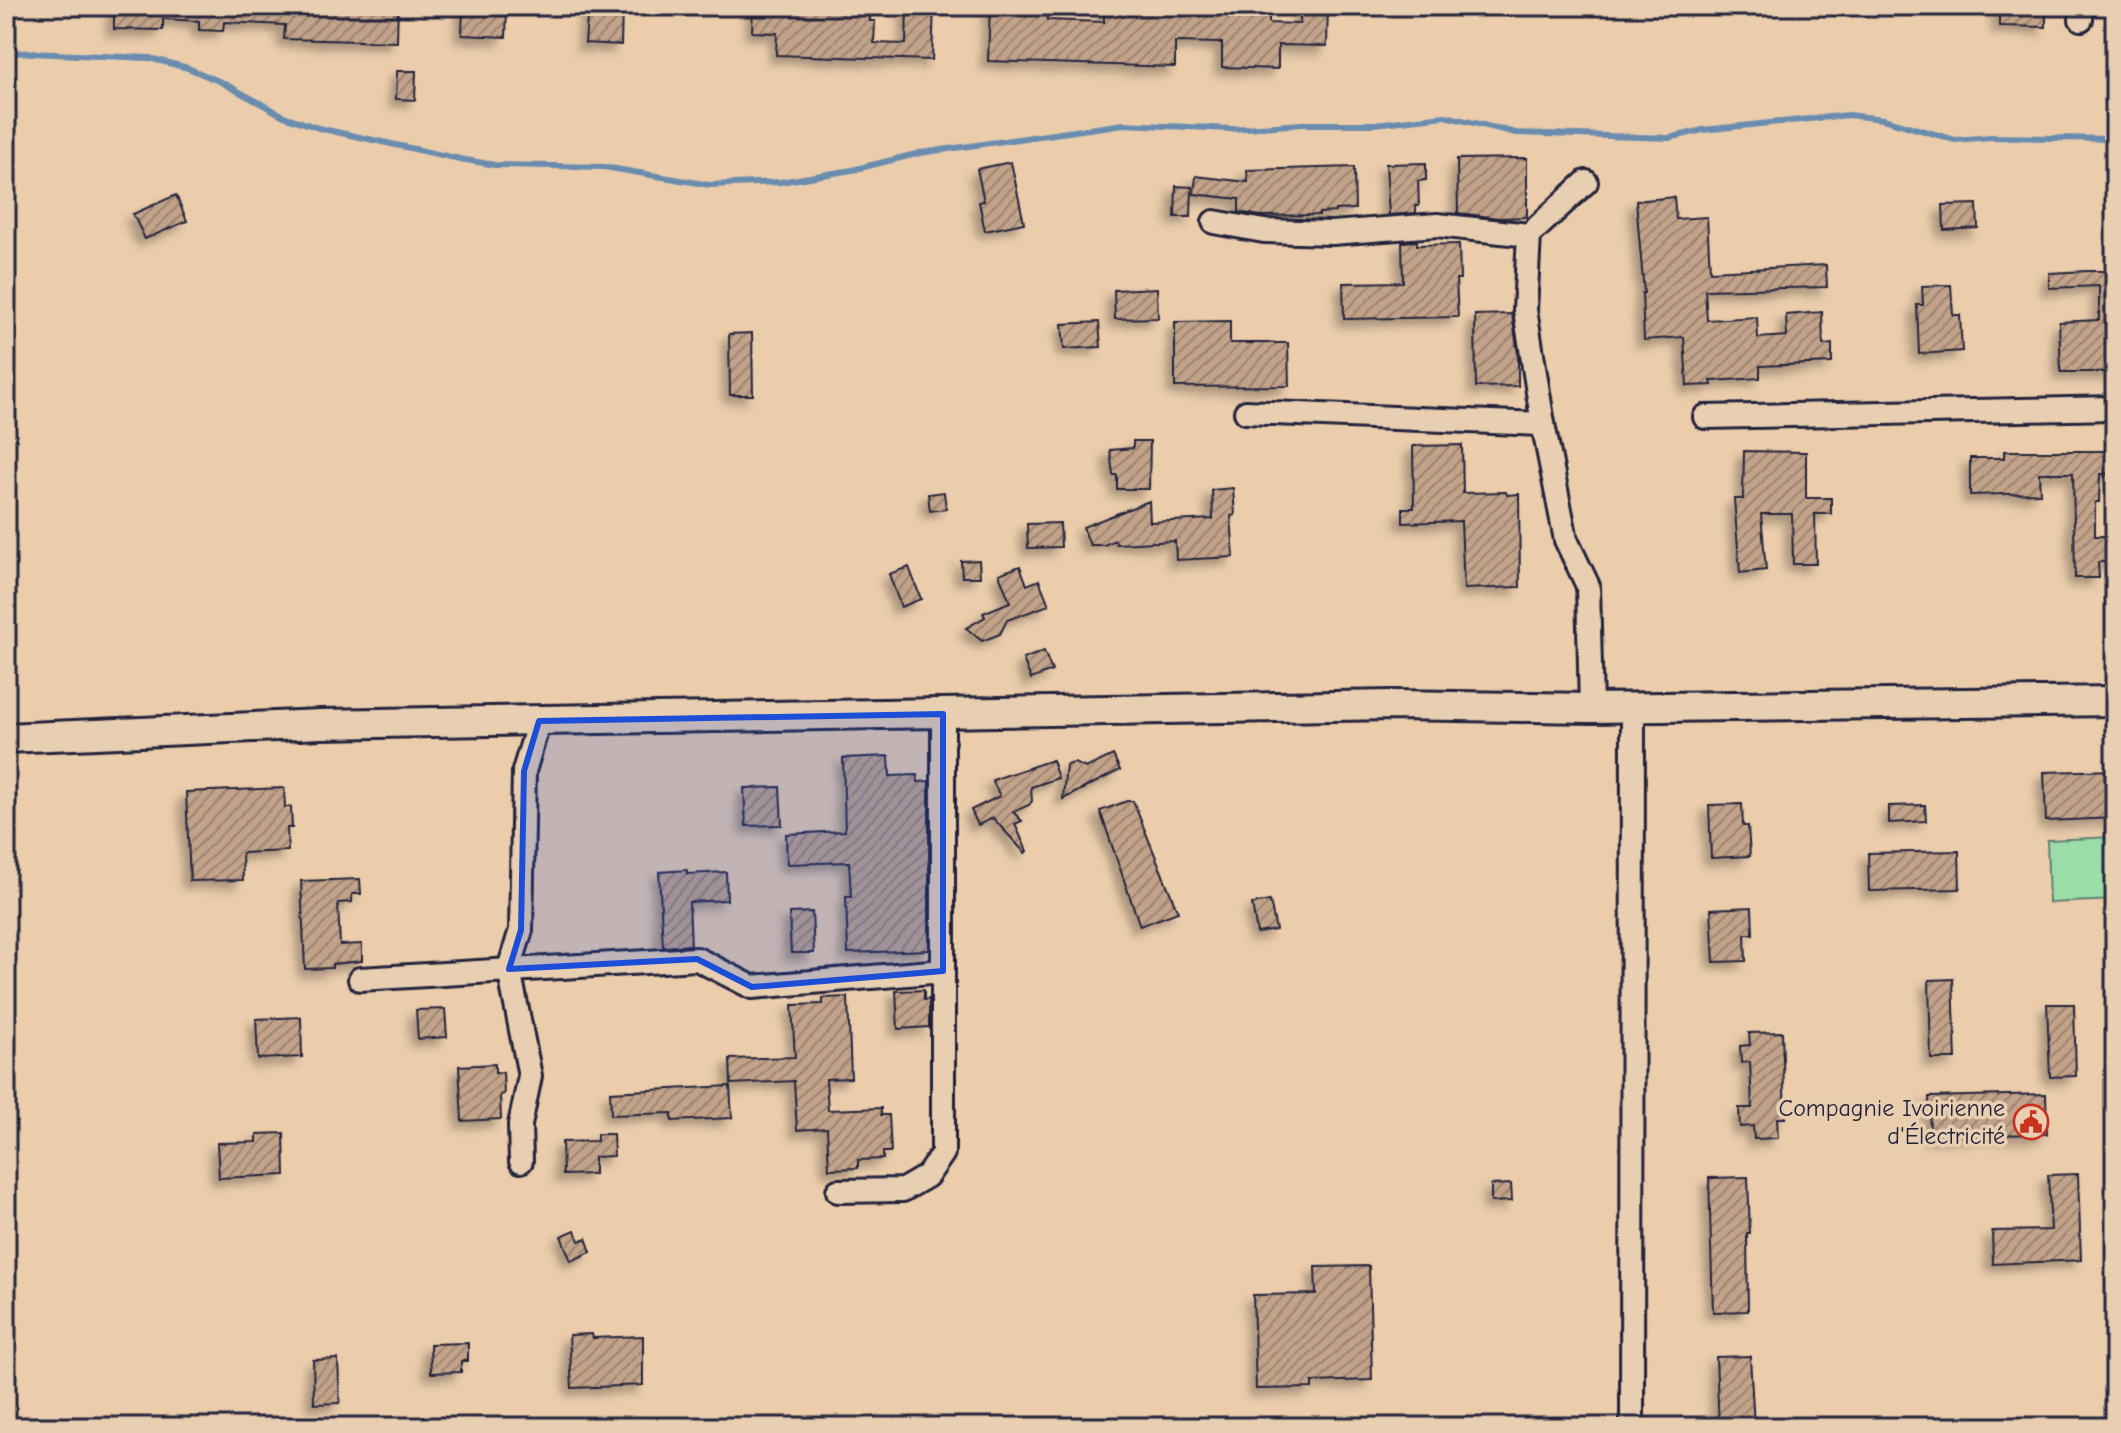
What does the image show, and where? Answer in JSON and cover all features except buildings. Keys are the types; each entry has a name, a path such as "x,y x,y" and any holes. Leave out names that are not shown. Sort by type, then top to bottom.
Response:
{"street":[{"path":"1586,182 1529,235 1525,310 1566,540 1588,586 1591,708"},
{"path":"1214,222 1264,231 1332,233 1437,225 1529,235"},
{"path":"1705,417 2115,408"},
{"path":"1246,412 1543,424"},
{"path":"6,738 321,724 1393,705 1591,708 2115,701"},
{"path":"1632,1427 1633,707"},
{"path":"838,1191 903,1190 927,1176 943,1153 943,714"},
{"path":"521,1161 520,1125 530,1076 509,969 521,930 524,771 539,721"},
{"path":"360,979 697,959 752,987 943,971"}],"highlighted area":[{"path":"943,714 943,971 752,987 697,959 509,969 521,930 524,771 539,721"}],"green space":[{"path":"2115,837 2115,900 2049,903 2047,840"}],"waterway":[{"path":"6,52 149,58 188,68 284,116 318,128 460,159 495,165 604,167 710,185 780,182 852,170 920,153 1124,124 1231,129 1302,124 1375,124 1445,116 1516,133 1669,138 1703,130 1848,115 1883,119 1955,140 1991,137 2115,139"}],"place":[{"name":"Compagnie Ivoirienne d'Électricité","path":"2031,1122"}]}
